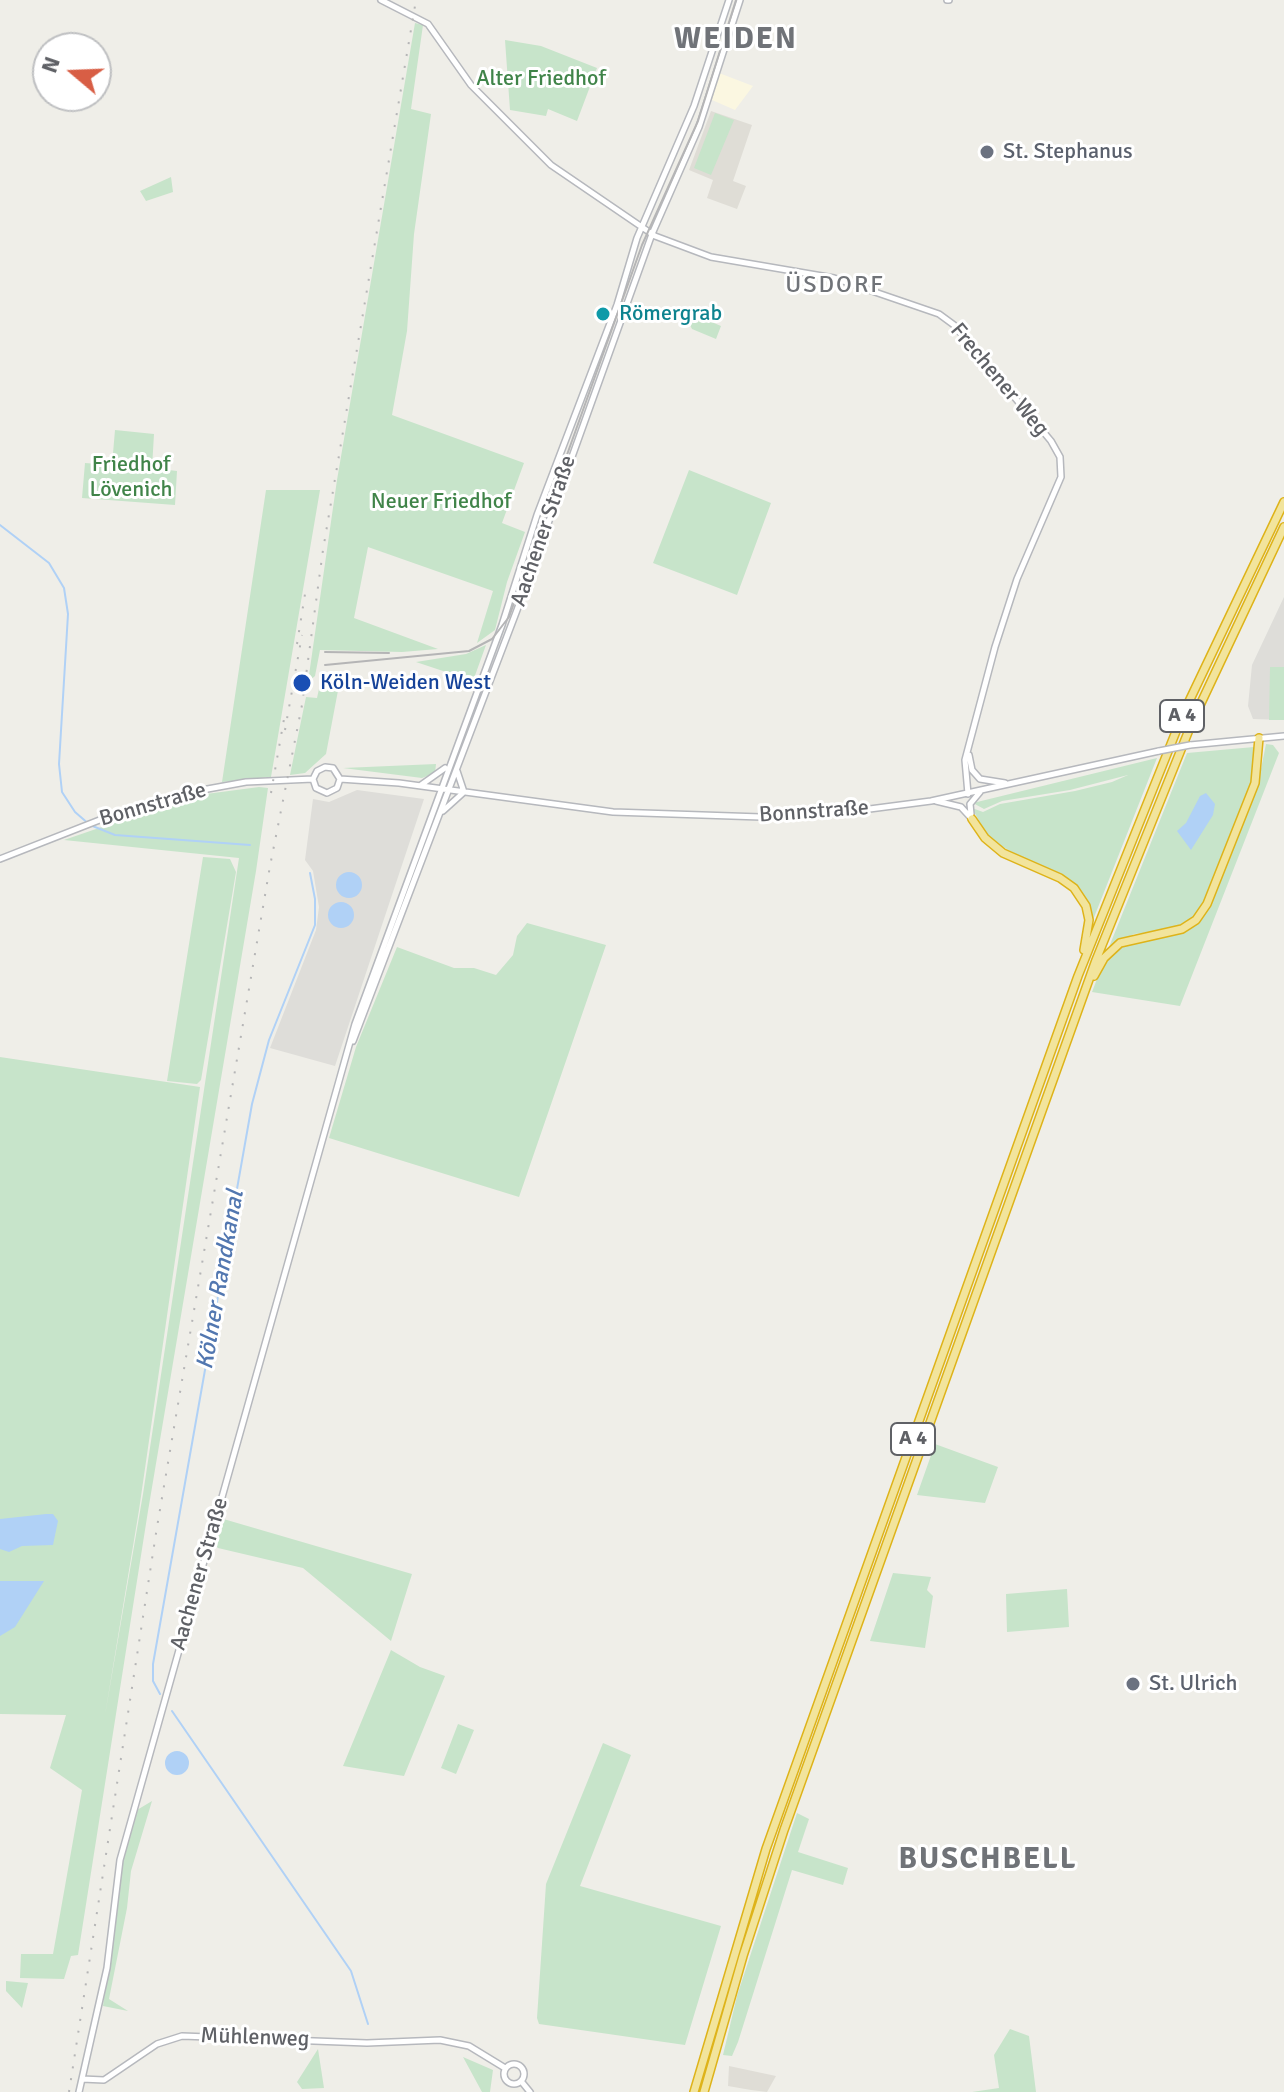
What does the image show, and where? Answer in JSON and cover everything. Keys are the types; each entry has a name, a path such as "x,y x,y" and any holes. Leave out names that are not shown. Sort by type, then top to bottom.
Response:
{"highway":[{"name":"A 4","path":"694,2092 725,1977 786,1793 1078,976 1183,714 1284,502"},
{"name":"A 4","path":"704,2092 793,1805 1085,992 1175,762 1284,527"},
{"path":"1085,992 1104,958 1120,943 1182,929 1196,920 1207,904 1255,783 1259,738"},
{"path":"972,819 997,849 1066,881 1082,898 1089,926 1078,976"}],"main road":[{"name":"Frechener Weg","path":"381,0 423,20 471,85 562,174 652,234 711,257 827,276 939,314 954,325 1057,450 1062,464 1061,477 1017,579 969,743 965,766 968,794"},
{"name":"Aachener Straße","path":"79,2092 107,1968 120,1860 366,988 502,625 539,510 643,228 696,102 729,0"},
{"name":"Aachener Straße","path":"346,1061 450,790 652,234 699,127 740,0"},
{"path":"583,394 595,392 589,378"},
{"path":"539,510 538,525 546,525"},
{"name":"Bonnstraße","path":"340,779 420,786 613,812 718,818 862,810 931,801 1190,745 1284,736"},
{"path":"969,743 969,762 975,775 986,782 1014,784"},
{"path":"325,767 333,768 340,779 337,788 327,793 316,788 313,779 317,771 325,767"},
{"path":"420,786 447,767"},
{"path":"442,811 464,792 457,771"},
{"name":"Bonnstraße","path":"0,859 145,804 211,788 313,779"},
{"path":"972,819 970,804 982,791"},
{"path":"931,801 961,807 972,819"},
{"name":"Mühlenweg","path":"82,2079 104,2080 157,2044 174,2037 367,2043 440,2040 469,2046 505,2068"},
{"path":"512,2064 520,2066 524,2075 521,2081 507,2082 505,2068 512,2064"},
{"path":"521,2081 530,2092"}],"shaded area":[{"path":"719,73 753,86 735,110 712,100"},
{"path":"711,111 752,125 733,181 746,186 737,209 707,198 713,180 689,170"},
{"path":"1284,597 1284,720 1253,719 1248,706 1252,665"},
{"path":"357,790 424,799 335,1066 270,1048 316,930 319,907 313,871 305,860 313,799 329,802"},
{"path":"729,2066 776,2076 767,2092 728,2086"}],"green space":[{"name":"Neuer Friedhof","path":"415,23 423,25 411,109 431,114 414,234 407,331 392,415 524,463 502,523 525,532 507,582 495,630 477,643 493,591 368,547 354,618 438,649 402,652 320,650 315,676 308,682 337,480"},
{"name":"Alter Friedhof","path":"505,40 541,46 597,68 577,121 548,109 546,116 510,110"},
{"path":"715,113 734,120 711,175 694,168"},
{"path":"171,177 173,192 146,201 140,191"},
{"path":"693,314 721,326 716,339 692,329 689,323"},
{"name":"Friedhof Lövenich","path":"115,430 154,434 152,468 177,471 175,505 82,498 85,463 112,465"},
{"path":"689,470 771,503 737,595 653,563"},
{"path":"266,490 320,490 271,777 222,782"},
{"path":"486,645 473,681 416,662 466,654"},
{"path":"1270,667 1284,667 1284,720 1269,720"},
{"path":"331,679 340,680 326,754 305,773 290,775 306,697 317,698 319,689"},
{"path":"1266,744 1273,745 1279,753 1180,1006 1092,992 1103,963 1122,945 1177,934 1193,926 1258,784"},
{"path":"1254,747 1252,782 1197,915 1170,930 1134,934 1109,947 1187,753"},
{"path":"1157,758 1091,925 1079,890 989,839 972,808 983,812 1000,804 1112,782 1128,775 1070,790 1002,801 984,809 973,803"},
{"path":"436,764 435,773 422,778 343,768"},
{"path":"268,788 256,871 148,1511 78,1955 71,1956 64,1979 20,1978 21,1954 53,1954 82,1790 50,1768 66,1715 0,1714 0,1057 200,1087 139,1510 105,1715 143,1494 239,858 64,840 206,794"},
{"path":"203,857 230,859 236,872 201,1080 197,1084 167,1081"},
{"path":"527,923 606,945 519,1197 329,1138 356,1047 397,947 454,968 474,968 496,975 513,955 517,936"},
{"path":"935,1444 998,1467 985,1503 917,1495"},
{"path":"220,1518 412,1574 391,1641 303,1568 218,1548 213,1543"},
{"path":"893,1573 931,1577 927,1590 933,1596 925,1648 870,1641"},
{"path":"1067,1589 1069,1627 1007,1632 1006,1594"},
{"path":"391,1650 420,1667 445,1676 404,1776 343,1766"},
{"path":"458,1724 474,1730 456,1774 441,1768"},
{"path":"603,1743 631,1755 580,1886 721,1926 685,2045 539,2024 537,2018 546,1884"},
{"path":"152,1801 131,1871 109,1999 128,2011 103,2006 119,1876 137,1810"},
{"path":"797,1813 809,1819 798,1852 848,1868 843,1885 792,1870 738,2042 732,2056 723,2055 737,1996"},
{"path":"6,1981 28,1983 22,2008 6,1991"},
{"path":"1010,2029 1029,2036 1036,2092 972,2092 999,2088 994,2055"},
{"path":"318,2049 324,2088 302,2089 297,2082"},
{"path":"463,2057 493,2070 490,2092 482,2092"}],"water":[{"path":"1206,793 1215,804 1213,815 1191,850 1177,831 1186,823 1200,796"},
{"path":"349,872 358,876 362,885 358,894 349,898 340,894 336,885 340,876"},
{"path":"341,902 350,906 354,915 350,924 341,928 332,924 328,915 332,906"},
{"path":"53,1514 58,1521 53,1545 22,1546 9,1552 0,1549 0,1519"},
{"path":"0,1581 44,1581 15,1627 0,1636"},
{"path":"177,1751 188,1758 189,1763 182,1774 177,1775 166,1768 165,1763 172,1752"}],"waterway":[{"name":"Kölner Randkanal","path":"0,525 49,563 64,588 68,614 59,764 62,792 75,812 90,825 115,835 250,845"},
{"name":"Kölner Randkanal","path":"160,1694 153,1681 153,1664 252,1104 269,1040 315,925 315,899 310,873"},
{"name":"Kölner Randkanal","path":"172,1711 351,1971 368,2024"}],"tram line":[{"path":"325,665 469,651 492,639 509,617 642,245 698,121 736,0"},
{"path":"325,652 389,653"}],"railway":[{"path":"69,2092 157,1527 270,866 302,705 323,550 416,0"},
{"path":"297,644 306,588"},
{"path":"285,730 302,635"},
{"path":"271,793 284,719"}],"place":[{"name":"St. Stephanus","path":"987,152"},
{"name":"Römergrab","path":"603,314"},
{"name":"Köln-Weiden West","path":"302,683"},
{"name":"St. Ulrich","path":"1133,1684"}],"district":[{"name":"WEIDEN","path":"736,40"},
{"name":"ÜSDORF","path":"835,286"},
{"name":"BUSCHBELL","path":"988,1860"}]}
